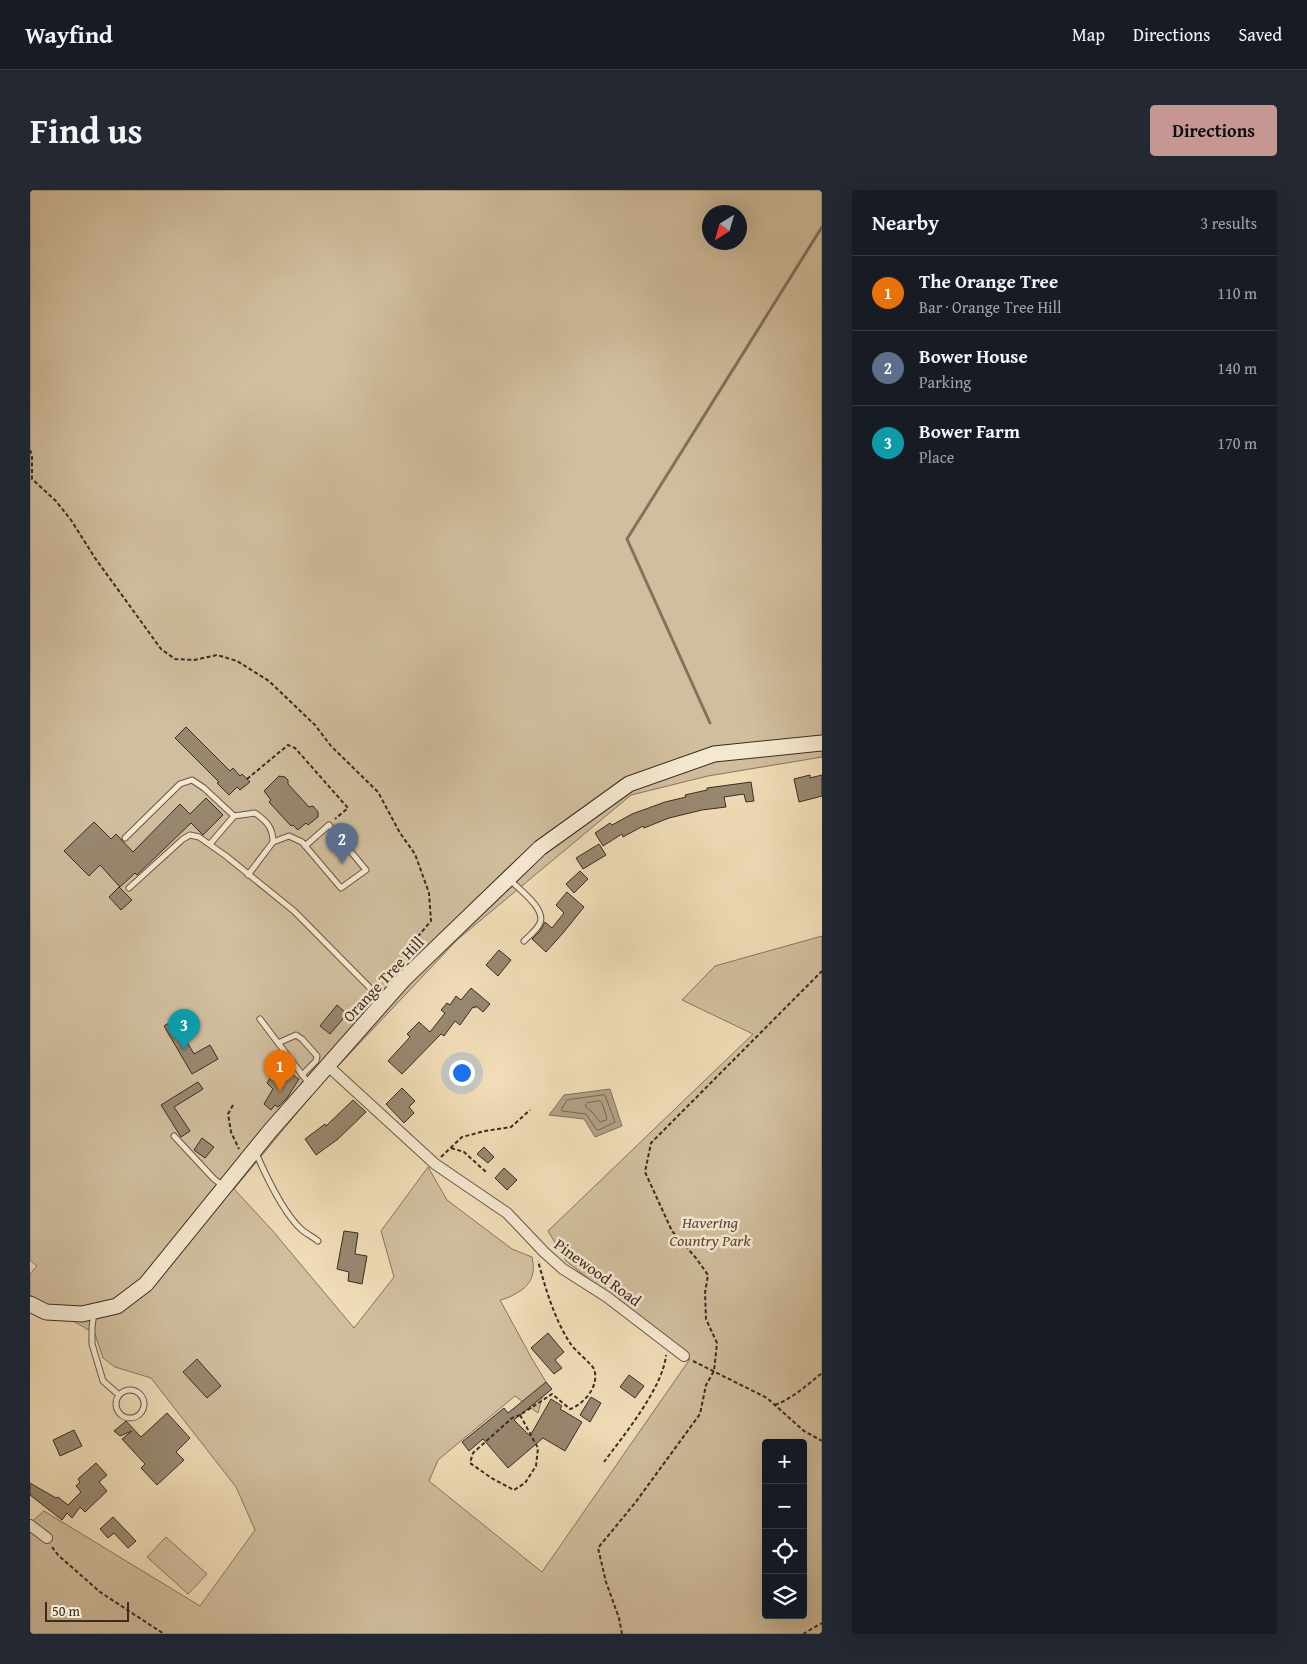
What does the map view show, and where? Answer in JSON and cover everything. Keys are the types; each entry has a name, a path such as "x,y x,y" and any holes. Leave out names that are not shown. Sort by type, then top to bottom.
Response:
{"main road":[{"name":"Orange Tree Hill","path":"30,1304 46,1312 82,1314 117,1306 146,1284 251,1154 306,1080 327,1066 394,990 540,848 629,784 714,754 822,744"}],"street":[{"name":"Pinewood Road","path":"327,1066 434,1163 507,1213 563,1269 607,1297 684,1356"},
{"path":"30,1525 47,1538"}],"lane":[{"path":"124,838 180,784 192,780 204,788 234,816"},
{"path":"210,844 234,816 255,813 267,821 274,842"},
{"path":"248,874 274,842 288,836 302,842 305,846 342,888 366,870 329,825 305,846"},
{"path":"129,888 183,839 190,835 199,837 294,911 384,1002"},
{"path":"509,878 539,909 541,916 540,924 524,941"},
{"path":"260,1019 278,1043 306,1080 317,1056 296,1035 278,1043"},
{"path":"174,1136 214,1179 225,1187"},
{"path":"251,1154 292,1218 302,1230 318,1241"},
{"path":"94,1311 92,1344 103,1381 119,1395"},
{"path":"131,1390 139,1393 144,1405 141,1414 132,1418 122,1416 116,1407 119,1395 131,1390"}],"path":[{"path":"30,450 32,454 32,478 66,514 106,574 161,649 175,659 194,660 217,655 237,661 269,681 315,724 331,746 378,792 400,832 415,854 429,893 431,921 392,967 394,990"},
{"path":"248,779 288,745 295,748 348,808 329,825"},
{"path":"622,1634 598,1548 635,1503 700,1414 706,1385 714,1371 717,1343 706,1319 708,1275 672,1231 646,1172 651,1143 822,971"},
{"path":"233,1105 228,1114 232,1132 239,1149 251,1154"},
{"path":"434,1163 462,1137 511,1127 530,1110"},
{"path":"450,1148 464,1152 486,1172"},
{"path":"520,1415 538,1448 536,1466 525,1483 514,1490 493,1479 470,1463 473,1453 512,1418 520,1415 552,1394 570,1409 576,1407 592,1390 595,1378 593,1368 576,1351 560,1328 532,1239"},
{"path":"604,1462 624,1435 657,1383 664,1366 666,1343"},
{"path":"684,1356 767,1398 804,1431 822,1441"},
{"path":"775,1406 785,1402 822,1373"},
{"path":"47,1538 58,1555 100,1592 164,1634"},
{"path":"803,1634 822,1623"}],"green space":[{"name":"Havering Country Park","path":"30,190 822,190 822,757 708,776 631,795 457,940 321,1084 234,1189 272,1230 354,1328 394,1277 381,1231 428,1167 447,1200 512,1249 532,1257 533,1274 531,1279 520,1291 500,1300 546,1382 538,1413 515,1396 438,1460 429,1481 542,1572 690,1359 566,1261 548,1231 753,1034 682,1000 715,966 822,936 822,1634 30,1634 30,1523 44,1511 200,1606 255,1530 236,1487 151,1378 115,1367 103,1358 95,1334 30,1295 30,1274 37,1266 30,1260"},
{"path":"166,1537 207,1574 188,1594 147,1557"}],"water":[{"path":"610,1089 622,1126 595,1137 584,1119 549,1115 564,1095"}],"building":[{"path":"186,727 230,771 233,768 240,776 242,774 250,782 240,790 237,787 229,795 217,783 219,782 175,738"},
{"path":"810,775 810,778 822,775 822,796 799,802 794,779"},
{"path":"279,776 285,777 288,780 288,784 309,807 313,806 318,812 318,817 308,825 306,823 298,830 293,825 291,826 269,802 271,800 264,791"},
{"path":"751,782 754,801 746,802 744,794 724,797 726,807 702,810 669,818 644,828 643,826 623,837 622,834 603,846 595,833 610,823 612,825 632,814 665,802 686,797 685,795 707,790 707,788"},
{"path":"206,798 223,815 203,835 191,823 137,875 135,873 120,887 100,865 89,876 64,851 94,822 111,839 116,834 133,852 180,804 190,814"},
{"path":"599,844 606,855 583,869 576,858"},
{"path":"580,871 588,879 574,893 566,884"},
{"path":"119,887 132,900 121,910 109,897"},
{"path":"567,892 584,907 546,952 532,939 545,922 552,928 564,913 556,905"},
{"path":"499,950 511,960 498,976 486,965"},
{"path":"471,988 490,1004 483,1012 476,1006 475,1008 473,1007 460,1025 455,1021 444,1036 441,1034 402,1074 388,1061 410,1037 407,1034 419,1022 430,1032 445,1013 441,1010 447,1003 450,1005 456,996 461,1000"},
{"path":"337,1005 347,1014 330,1034 320,1026"},
{"path":"174,1020 194,1054 210,1045 218,1059 192,1074 164,1026"},
{"path":"278,1066 299,1079 287,1098 278,1107 275,1105 271,1110 264,1104 273,1089 267,1083"},
{"path":"198,1082 203,1089 174,1107 190,1131 181,1137 161,1105"},
{"path":"402,1088 415,1101 409,1107 414,1113 404,1123 386,1104"},
{"path":"353,1100 366,1112 338,1139 316,1155 305,1139 325,1124 326,1126"},
{"path":"202,1138 214,1147 205,1158 194,1150"},
{"path":"484,1147 494,1157 488,1163 477,1154"},
{"path":"504,1168 517,1180 507,1190 495,1178"},
{"path":"344,1231 358,1233 355,1254 367,1256 362,1284 348,1281 349,1272 337,1269"},
{"path":"548,1333 564,1352 555,1360 562,1368 554,1374 531,1348"},
{"path":"197,1359 221,1386 207,1398 183,1372"},
{"path":"629,1375 644,1386 635,1398 620,1387"},
{"path":"546,1382 552,1389 514,1420 530,1436 551,1399 562,1406 560,1409 582,1422 565,1451 543,1438 508,1468 483,1439 469,1451 462,1442 504,1408 508,1413"},
{"path":"591,1397 601,1403 590,1422 580,1415"},
{"path":"167,1413 190,1438 176,1452 184,1460 157,1485 141,1468 145,1464 122,1439 132,1431 120,1436 114,1431 126,1421 141,1437"},
{"path":"74,1430 82,1446 60,1456 53,1440"},
{"path":"96,1463 107,1475 99,1482 107,1491 85,1512 80,1507 72,1518 67,1513 62,1520 30,1495 30,1483 56,1498 58,1497 68,1505 81,1492 76,1486 80,1482 78,1479"},
{"path":"113,1517 136,1541 128,1548 114,1533 108,1538 100,1529"}],"waterway":[{"path":"710,723 627,539 822,227"}],"place":[{"name":"Bower House","path":"342,864"},
{"name":"Bower Farm","path":"184,1050"},
{"name":"The Orange Tree","path":"280,1091"}]}
